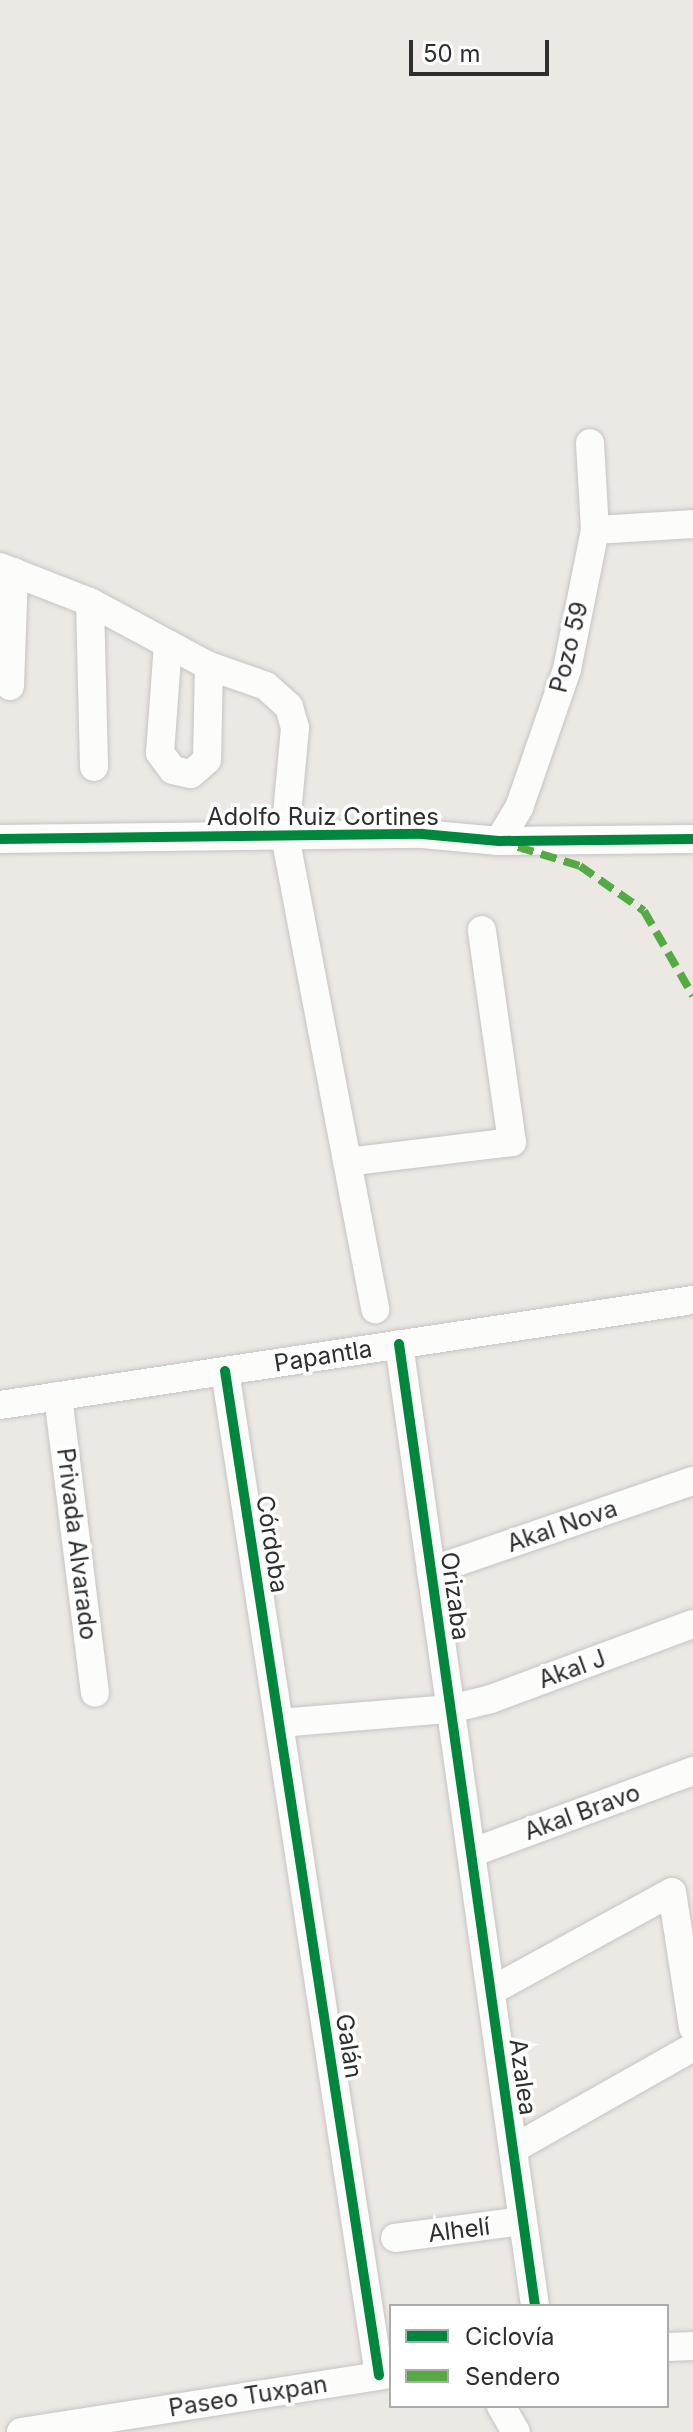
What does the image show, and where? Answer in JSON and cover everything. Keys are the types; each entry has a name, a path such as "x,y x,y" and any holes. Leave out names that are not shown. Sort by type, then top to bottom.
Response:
{"street":[{"name":"Pozo 59","path":"499,841 519,808 567,669 595,530 590,443"},
{"path":"595,530 693,524"},
{"path":"10,686 7,570 90,602 209,666 266,686 289,707 295,728 285,836 375,1310"},
{"path":"90,602 94,767"},
{"path":"168,644 160,753 173,770 191,774 207,760 209,666"},
{"name":"Adolfo Ruiz Cortines","path":"0,839 422,834 499,841 693,839"},
{"path":"347,1162 512,1142 482,930"},
{"name":"Papantla","path":"0,1405 693,1300"},
{"name":"Orizaba","path":"399,1344 471,1853"},
{"name":"Córdoba","path":"225,1371 279,1723"},
{"name":"Privada Alvarado","path":"58,1396 95,1693"},
{"name":"Akal Nova","path":"431,1571 693,1481"},
{"name":"Akal J","path":"279,1723 450,1709 491,1699 693,1624"},
{"name":"Galán","path":"279,1723 385,2374"},
{"name":"Akal Bravo","path":"471,1853 693,1771"},
{"name":"Azalea","path":"471,1853 535,2304"},
{"path":"491,1991 672,1892 693,2027"},
{"path":"513,2149 693,2047"},
{"name":"Alhelí","path":"395,2238 523,2221"},
{"path":"669,2347 693,2346"},
{"name":"Paseo Tuxpan","path":"21,2432 385,2374"},
{"path":"502,2408 516,2432"}],"marked path":[{"path":"518,847 580,866 644,911 693,996"}],"cycle path":[{"path":"0,839 422,834 499,841 693,839"},
{"path":"399,1344 535,2304"},
{"path":"225,1371 379,2375"}]}
